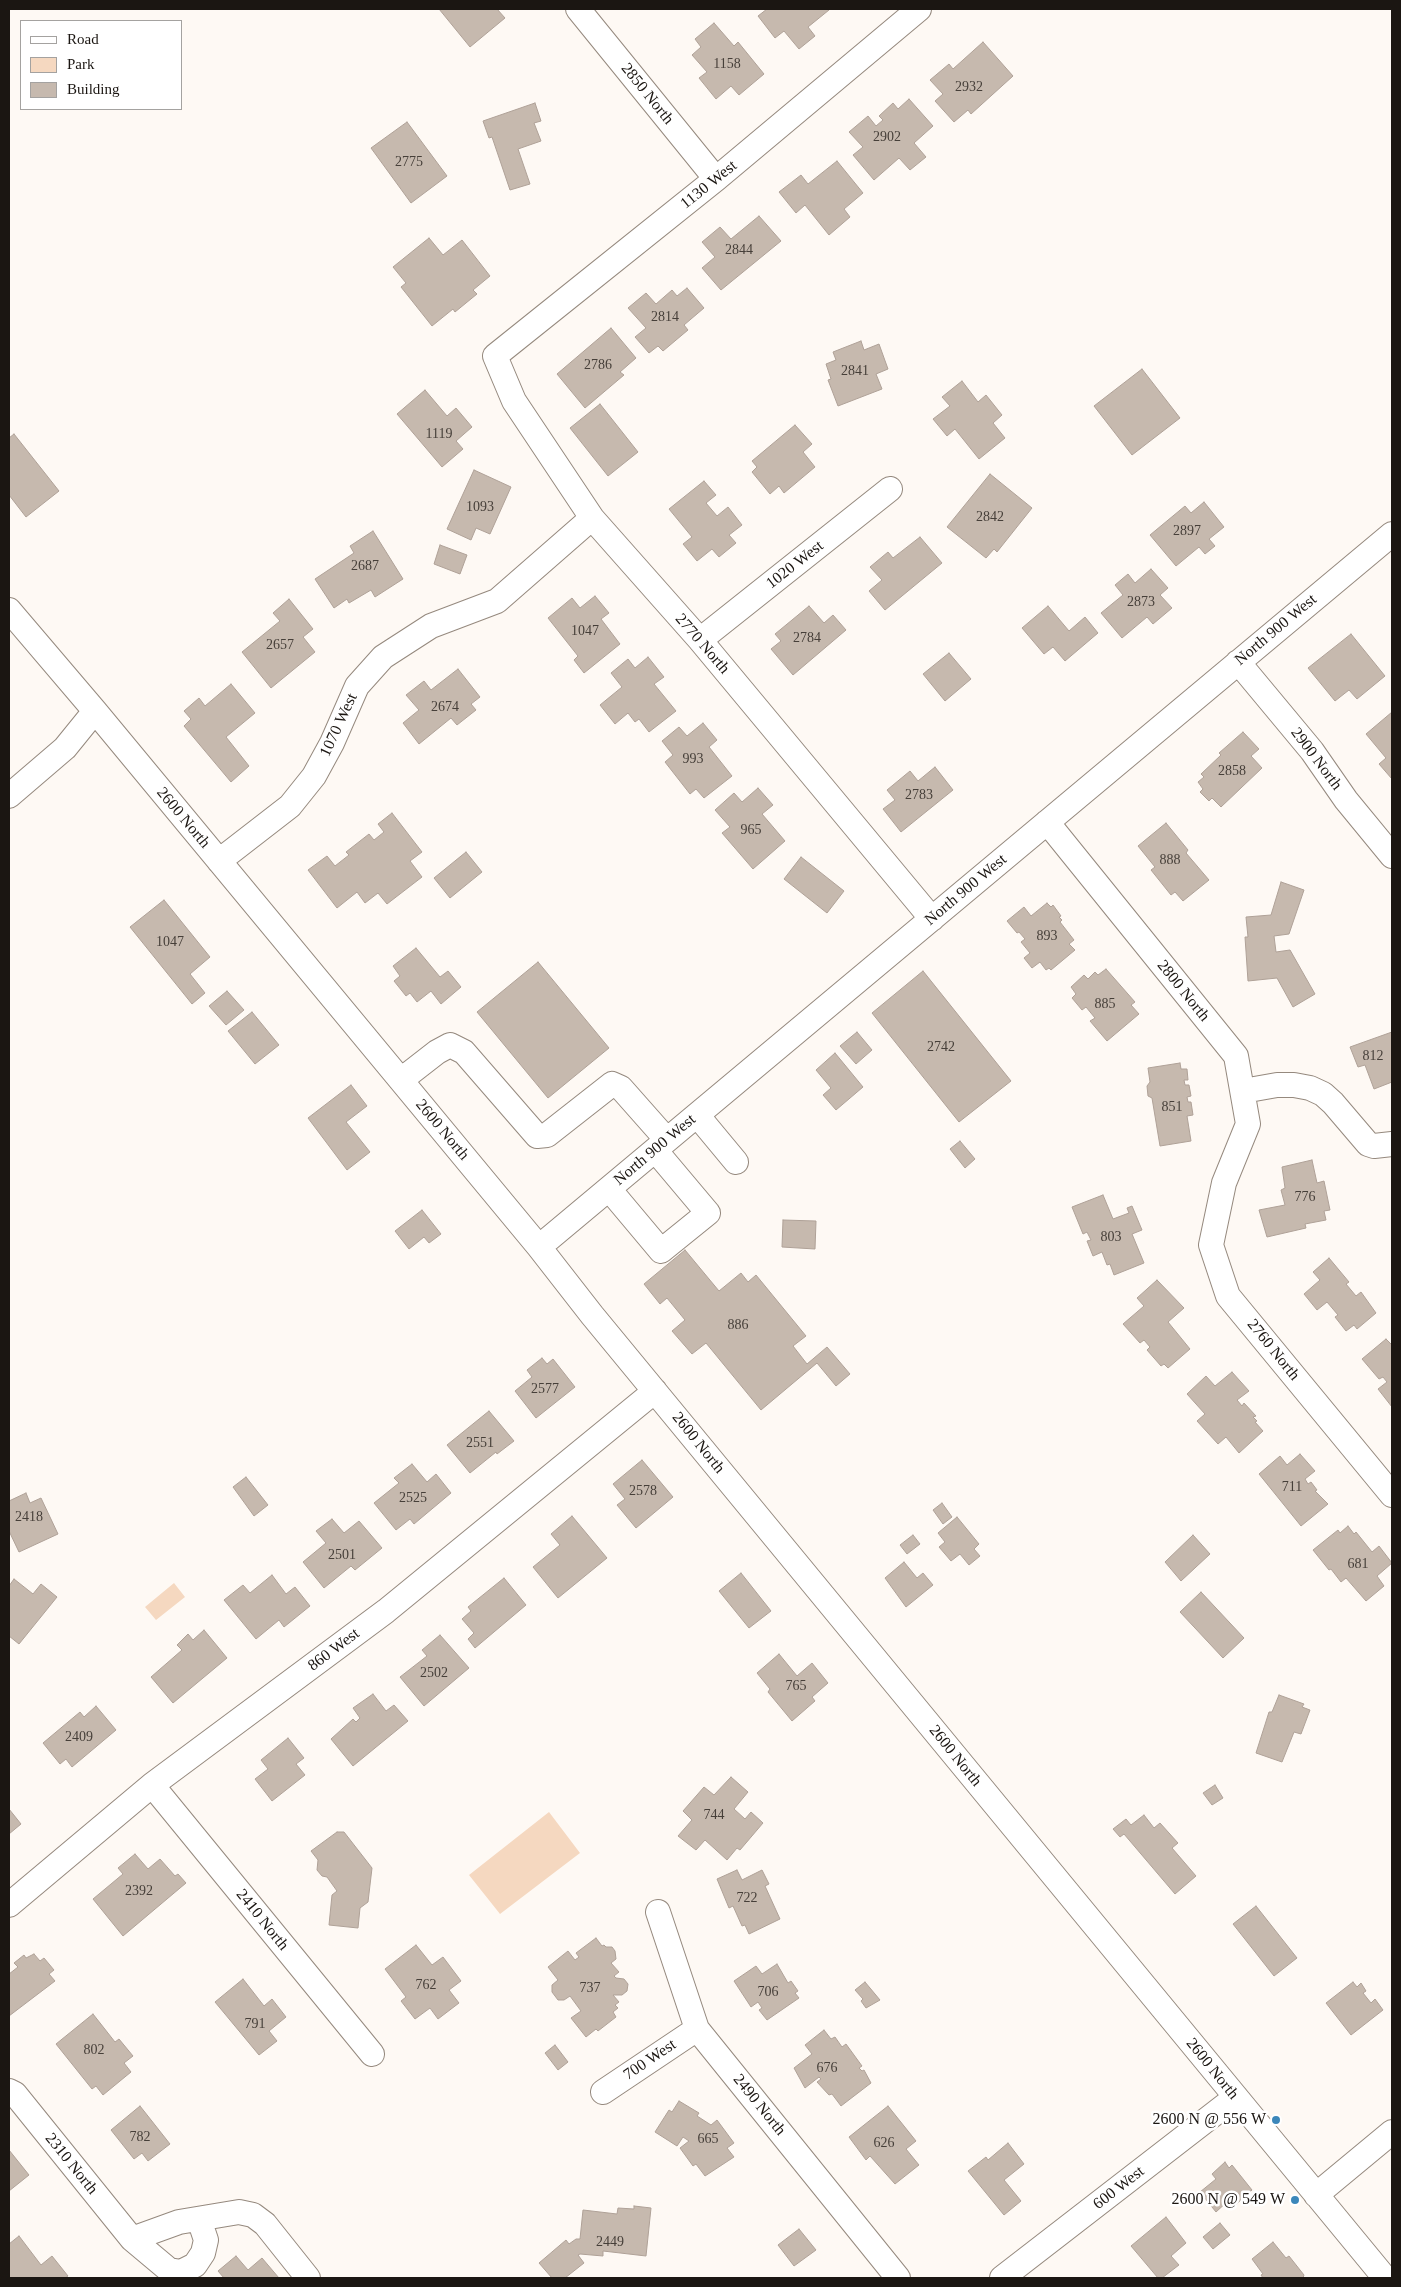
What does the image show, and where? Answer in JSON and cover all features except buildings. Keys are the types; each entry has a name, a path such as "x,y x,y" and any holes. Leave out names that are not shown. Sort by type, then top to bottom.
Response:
{"street":[{"name":"2850 North","path":"578,9 716,179"},
{"name":"1130 West","path":"495,356 716,179 919,9"},
{"name":"2770 North","path":"495,356 514,401 592,518 700,640 932,919"},
{"name":"1020 West","path":"700,640 890,490"},
{"name":"1070 West","path":"219,861 290,806 314,776 332,743 357,686 383,657 431,626 497,601 592,518"},
{"name":"North 900 West","path":"539,1247 1392,534"},
{"name":"2600 North","path":"9,610 95,711 539,1247 655,1391 1385,2278"},
{"name":"2900 North","path":"1238,662 1312,751 1346,800 1392,856"},
{"path":"9,796 65,748 95,711"},
{"name":"2800 North","path":"1047,822 1236,1056 1248,1124 1224,1183"},
{"path":"400,1080 437,1052 450,1046 464,1052 538,1136 547,1134 612,1084 621,1088 708,1213 661,1251 609,1188"},
{"path":"1242,1091 1277,1085 1294,1085 1310,1088 1323,1094 1333,1103 1368,1144 1374,1146 1392,1144"},
{"path":"697,1115 736,1162"},
{"name":"2760 North","path":"1224,1183 1211,1245 1228,1296 1392,1495"},
{"name":"860 West","path":"9,1905 152,1785 386,1611 655,1391"},
{"name":"2410 North","path":"152,1785 372,2054"},
{"name":"2490 North","path":"658,1912 697,2029 898,2278"},
{"name":"700 West","path":"603,2092 697,2029"},
{"name":"2310 North","path":"9,2091 15,2094 132,2239 169,2270 182,2272 195,2264 202,2253 206,2240 199,2219"},
{"name":"600 West","path":"1002,2278 1236,2097"},
{"path":"1316,2195 1392,2132"},
{"path":"132,2239 179,2222 239,2212 253,2215 265,2224 308,2278"}],"green space":[{"path":"174,1583 185,1597 156,1620 145,1607"},
{"path":"549,1812 580,1853 500,1914 469,1875"}],"place":[{"name":"2600 N @ 556 W","path":"1276,2120"},
{"name":"2600 N @ 549 W","path":"1295,2200"}]}
